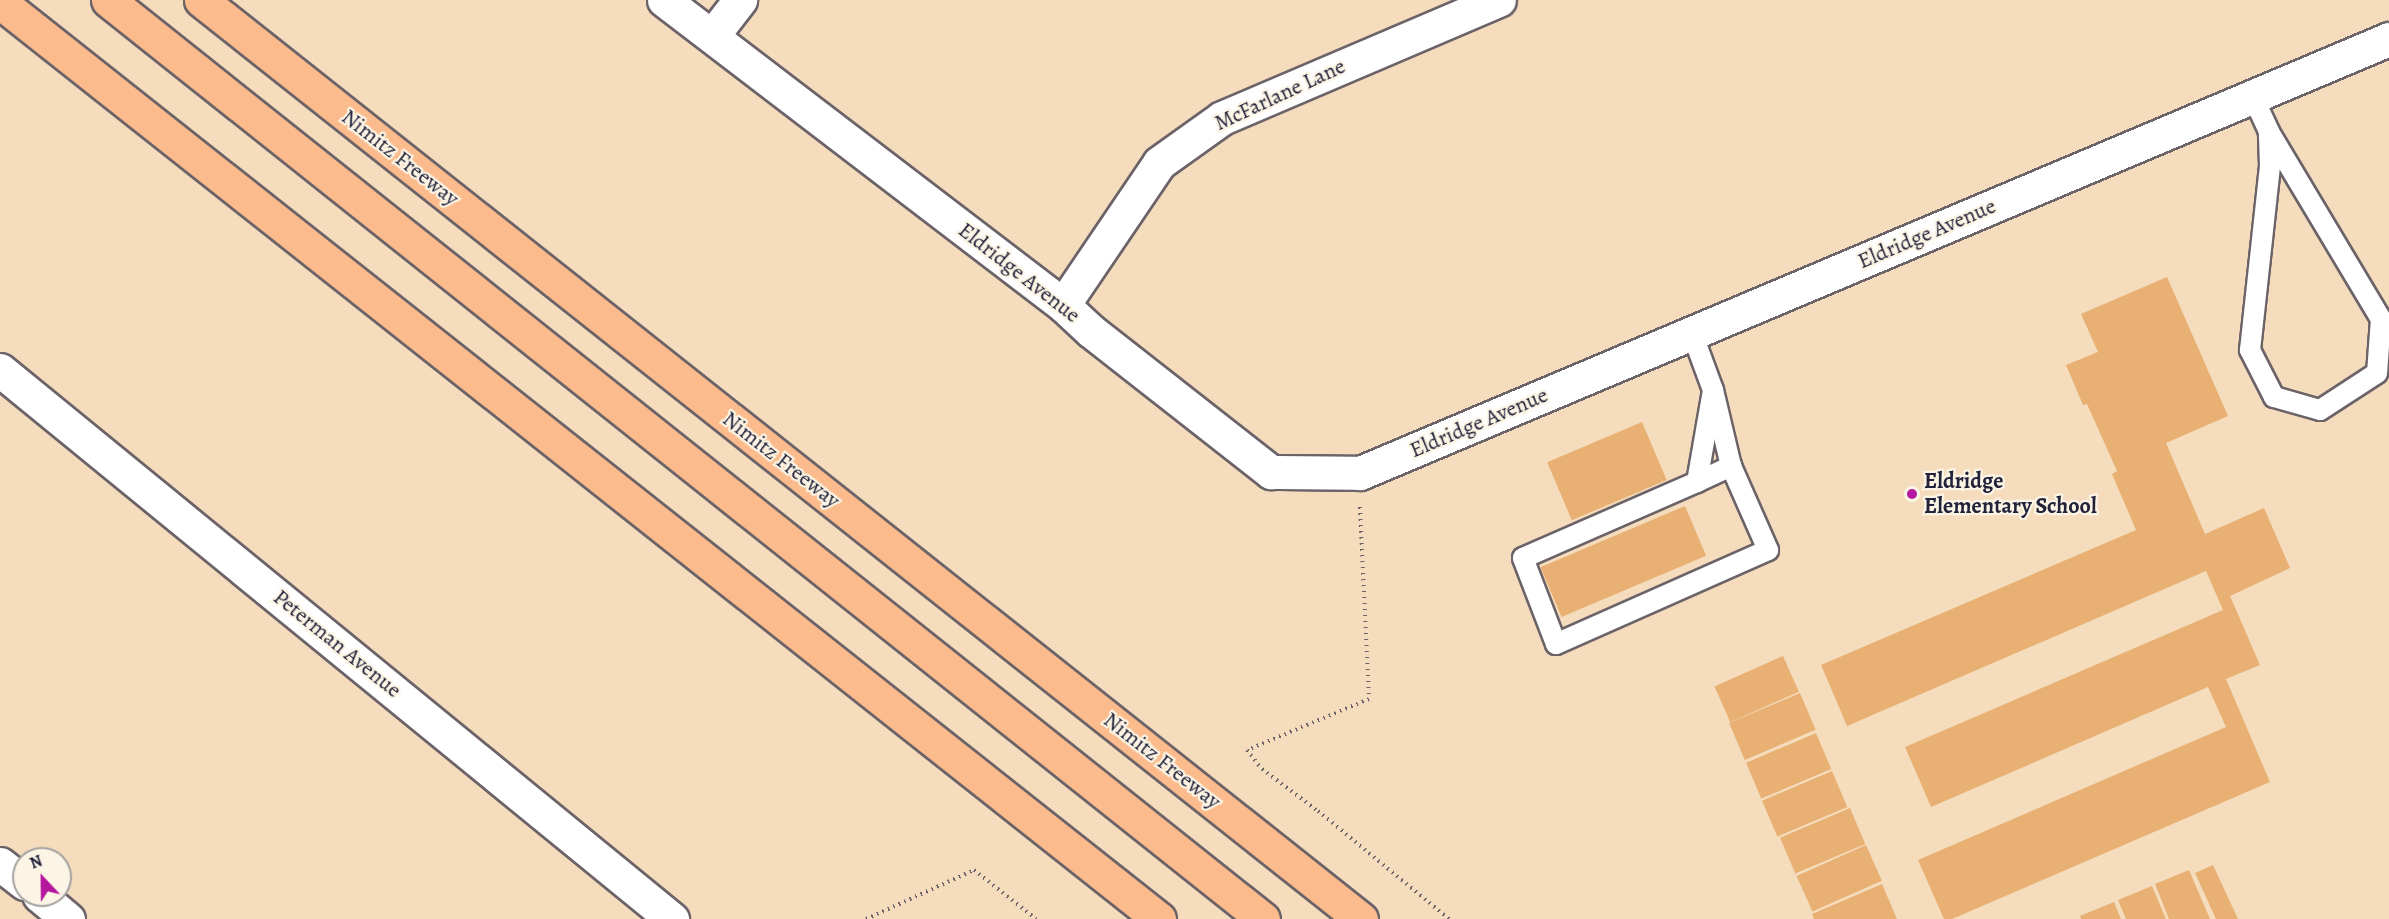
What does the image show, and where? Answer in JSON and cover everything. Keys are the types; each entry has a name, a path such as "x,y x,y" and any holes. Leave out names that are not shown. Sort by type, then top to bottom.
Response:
{"highway":[{"path":"108,0 1263,919"},
{"name":"Nimitz Freeway","path":"201,0 1361,919"},
{"path":"0,2 1159,919"}],"street":[{"name":"Eldridge Avenue","path":"664,0 1063,305 1091,331 1271,472 1360,473 2389,39"},
{"path":"712,36 740,0"},
{"name":"McFarlane Lane","path":"1063,305 1159,163 1222,118 1499,0"},
{"name":"Peterman Avenue","path":"0,370 672,919"},
{"path":"0,864 12,874"},
{"path":"54,907 68,919"}],"lane":[{"path":"2253,97 2269,132 2381,319 2377,374 2320,410 2274,397 2250,350 2270,166 2269,132"},
{"path":"1692,333 1713,390 1731,466 1768,550 1556,644 1523,558 1731,466"},
{"path":"1697,482 1713,390"}],"path":[{"path":"1360,473 1360,544 1369,699 1247,750 1262,769 1318,811 1449,919"},
{"path":"866,919 974,870 1036,919"}],"building":[{"path":"2167,277 2228,416 2166,443 2205,534 2264,508 2290,568 2230,596 2260,665 2226,679 2270,782 1952,919 1944,919 1918,860 2226,727 2208,687 1931,807 1905,747 2223,610 2206,571 1847,726 1821,665 2136,530 2112,474 2117,471 2087,404 2083,405 2066,365 2098,352 2081,314"},
{"path":"1642,422 1667,480 1572,520 1547,462"},
{"path":"1685,506 1706,556 1562,617 1540,567"},
{"path":"1783,656 1799,692 1730,722 1714,687"},
{"path":"1800,693 1816,730 1745,760 1729,723"},
{"path":"1816,733 1831,769 1761,799 1746,763"},
{"path":"1832,771 1847,807 1777,837 1762,801"},
{"path":"1850,808 1865,844 1795,874 1780,838"},
{"path":"1866,845 1882,881 1812,912 1797,876"},
{"path":"2213,865 2238,919 2216,919 2195,873"},
{"path":"2189,870 2210,919 2169,919 2155,884"},
{"path":"1882,884 1897,919 1814,919 1812,914"},
{"path":"2152,886 2166,919 2126,919 2118,900"},
{"path":"2114,902 2121,919 2081,919 2080,916"}],"place":[{"name":"Eldridge Elementary School","path":"1912,494"}]}
